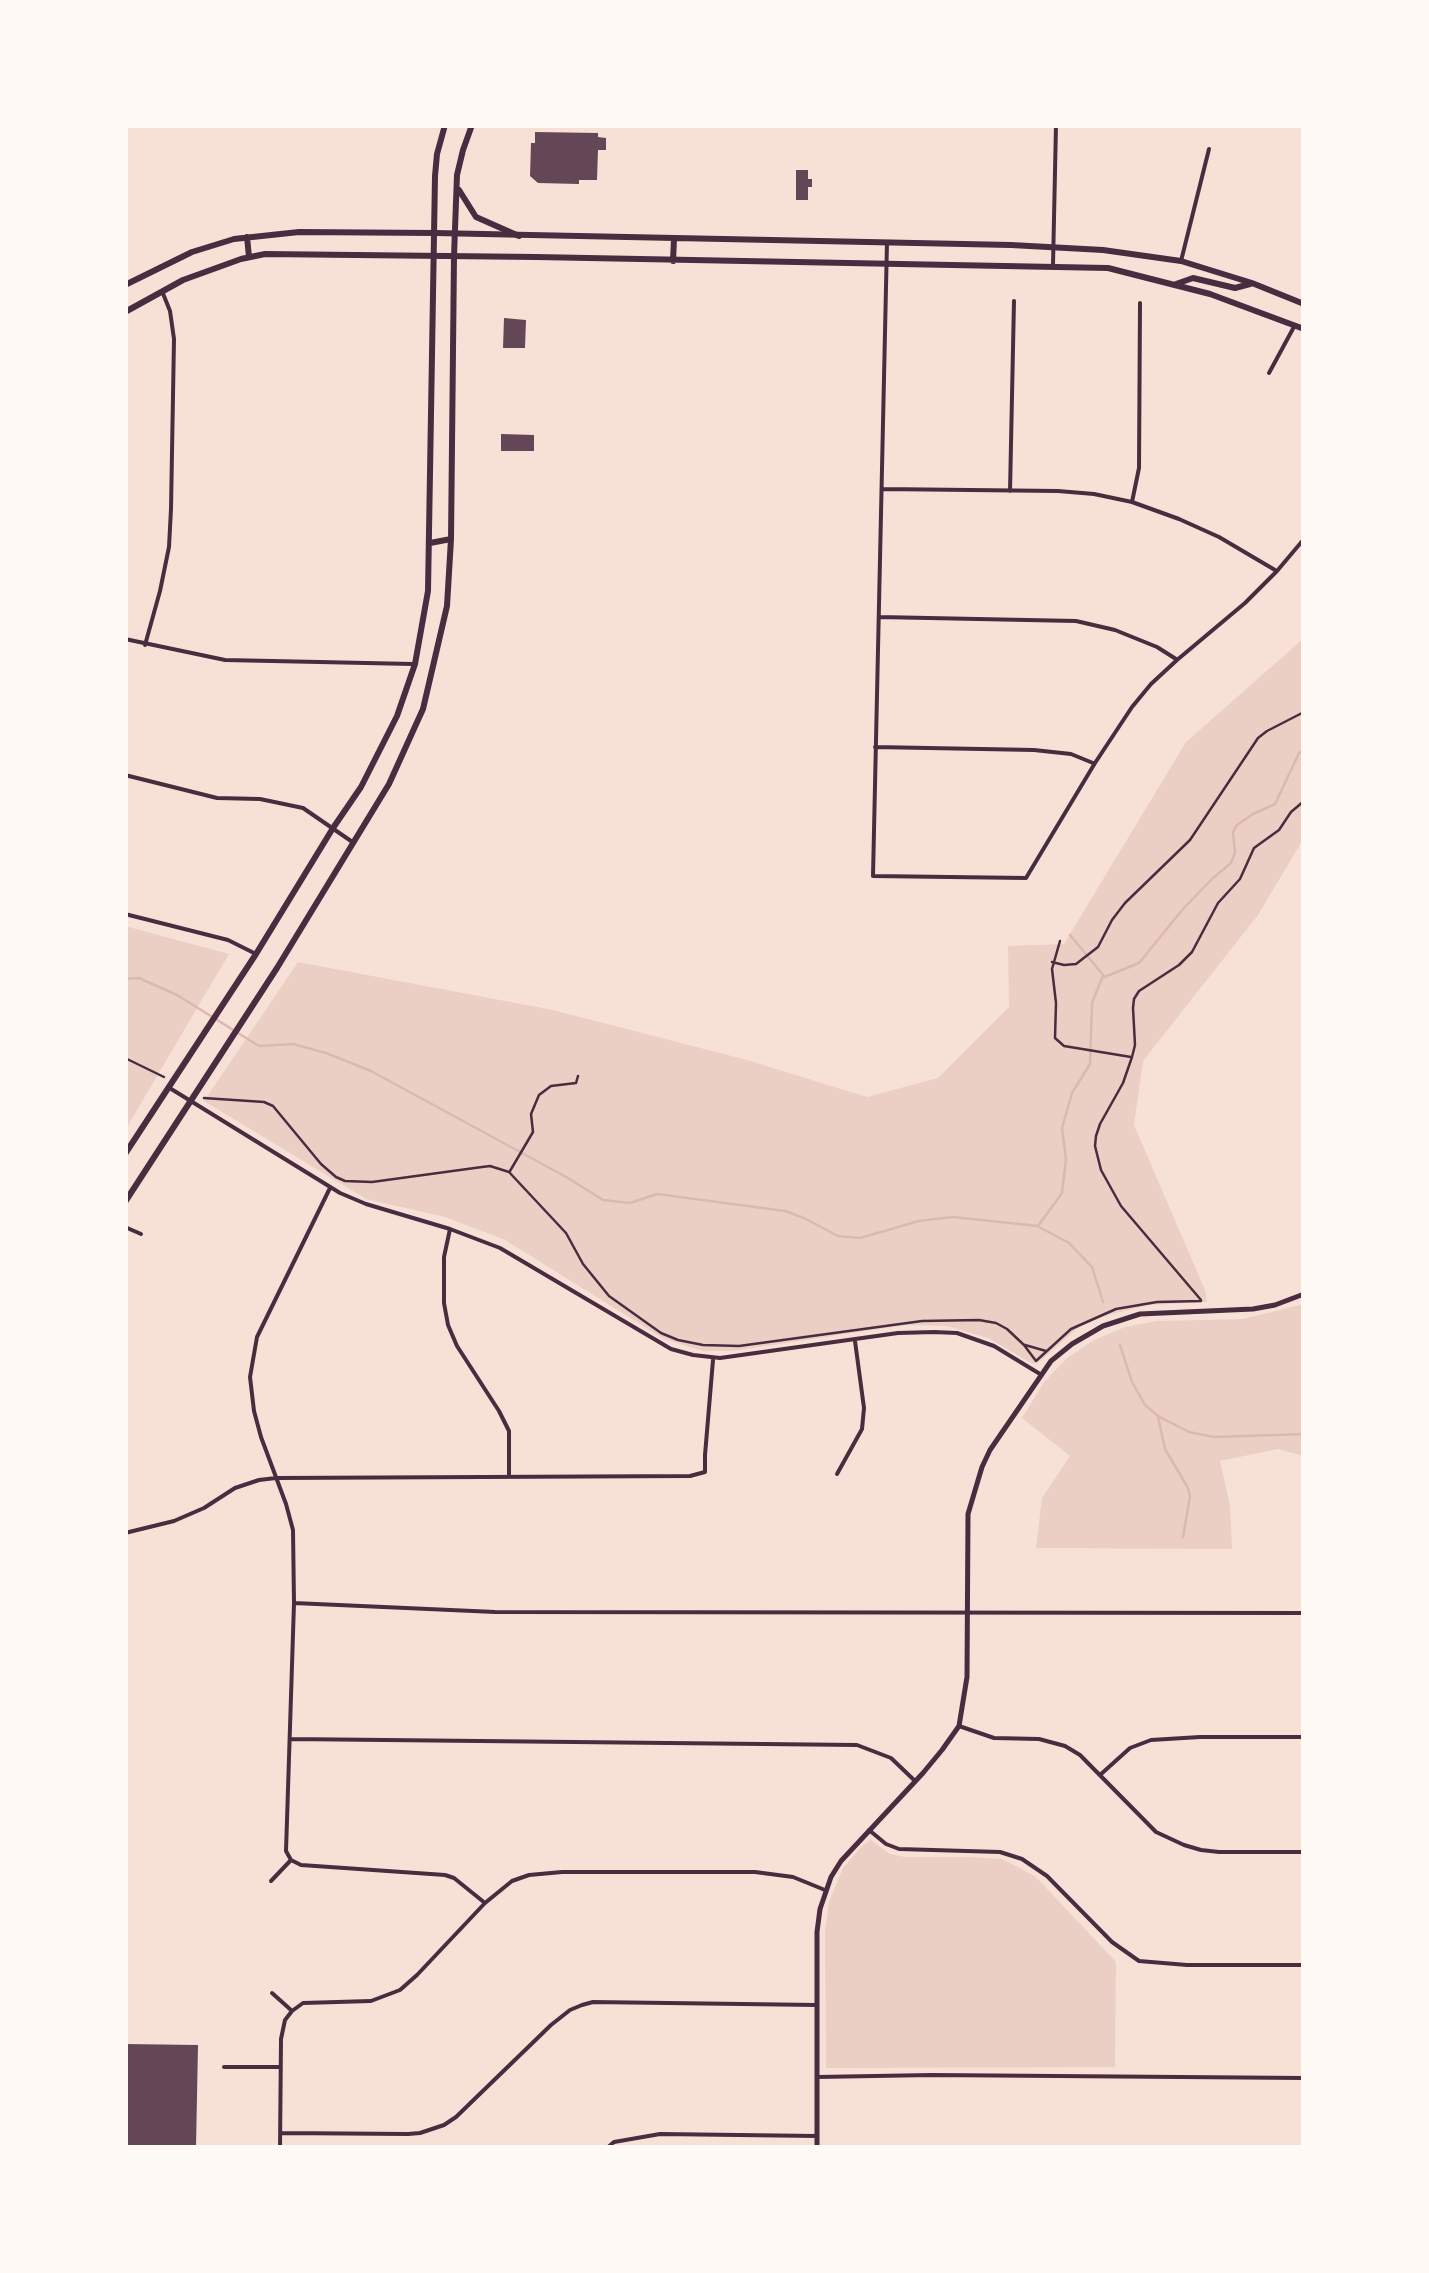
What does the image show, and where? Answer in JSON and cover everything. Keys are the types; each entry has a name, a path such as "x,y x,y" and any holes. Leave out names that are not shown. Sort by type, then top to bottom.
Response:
{"main road":[{"path":"125,1154 361,787 397,716 415,664 428,590 435,176 446,125"},
{"path":"126,1199 277,968 400,764 423,709 447,606 457,186 472,125"},
{"path":"457,186 476,216 519,236"},
{"path":"125,285 192,252 247,237 299,232 436,233 1103,250 1181,261 1304,304"},
{"path":"247,237 249,257"},
{"path":"673,261 674,239"},
{"path":"125,312 183,280 265,254 454,256 1108,268 1213,295 1304,329"},
{"path":"1175,285 1193,278 1236,288 1252,283"},
{"path":"430,543 451,539"}],"street":[{"path":"1053,266 1056,125"},
{"path":"1181,261 1209,149"},
{"path":"887,242 873,876 1026,878 1094,763 1151,684 1245,603 1304,539"},
{"path":"145,645 165,566 171,509 174,338 162,291"},
{"path":"1010,491 1014,301"},
{"path":"1132,502 1138,468 1140,304"},
{"path":"1269,373 1295,325"},
{"path":"882,489 1094,494 1132,502 1179,519 1277,571"},
{"path":"879,618 1076,621 1129,636 1177,660"},
{"path":"125,640 245,662 415,664"},
{"path":"875,747 1034,750 1071,754 1094,763"},
{"path":"125,774 217,798 285,802 303,808 352,842"},
{"path":"125,914 228,940 256,954"},
{"path":"168,1087 330,1188 366,1204 500,1248 671,1349 713,1359 919,1332 956,1333 994,1346 1040,1374"},
{"path":"330,1188 271,1306 254,1348 250,1376 254,1411 293,1530 286,1851 291,1860 312,1866 445,1875 485,1903"},
{"path":"125,1228 141,1234"},
{"path":"450,1229 444,1258 448,1325 508,1430 508,1476"},
{"path":"817,2148 817,1932 826,1890 840,1861 916,1781 958,1726 968,1677 968,1514 990,1450 1051,1360 1103,1326 1140,1314 1254,1309 1304,1294"},
{"path":"837,1474 862,1428 864,1408 854,1341"},
{"path":"125,1533 174,1521 235,1488 276,1478 690,1476 706,1472 713,1359"},
{"path":"294,1603 494,1612 1304,1612"},
{"path":"958,1726 994,1738 1050,1740 1080,1755 1156,1832 1184,1846 1219,1852 1304,1852"},
{"path":"1100,1774 1130,1748 1151,1740 1304,1737"},
{"path":"290,1739 857,1744 891,1758 916,1781"},
{"path":"870,1830 898,1849 1000,1852 1022,1858 1048,1876 1112,1942 1139,1960 1187,1965 1304,1965"},
{"path":"270,1881 291,1860"},
{"path":"280,2148 283,2028 292,2011 303,2003 370,2001 400,1990 485,1903 512,1882 529,1875 562,1872 755,1872 793,1876 826,1890"},
{"path":"272,1993 292,2011"},
{"path":"281,2133 408,2134 444,2125 551,2025 570,2010 593,2002 818,2004"},
{"path":"224,2067 281,2068"},
{"path":"817,2076 1304,2078"},
{"path":"607,2148 614,2142 660,2134 817,2136"}],"path":[{"path":"1052,962 1069,966 1091,954 1126,902 1190,840 1258,738 1304,712"},
{"path":"1202,1301 1122,1206 1101,1170 1096,1136 1132,1057 1134,999 1139,991 1192,952 1218,904 1240,879 1254,848 1279,830 1304,801"},
{"path":"1060,941 1052,962 1054,1032 1059,1043 1132,1057"},
{"path":"125,1058 165,1077"},
{"path":"510,1172 533,1132 533,1108 539,1095 551,1086 576,1084 578,1076"},
{"path":"204,1098 273,1106 321,1164 346,1181 372,1182 482,1166 510,1172 566,1233 603,1291 661,1333 678,1340 739,1346 922,1321 979,1320 996,1323 1024,1345 1036,1361"},
{"path":"1024,1345 1046,1351"}],"shaded area":[{"path":"1304,638 1304,838 1258,915 1143,1061 1134,1125 1207,1302 1148,1305 1100,1317 1080,1326 1033,1364 988,1338 947,1326 905,1325 733,1351 703,1351 664,1339 505,1240 445,1217 366,1199 204,1101 298,962 553,1010 747,1060 867,1097 938,1078 1009,1007 1008,946 1064,944 1186,742"},
{"path":"125,926 229,954 127,1127 125,1125"},
{"path":"1304,1304 1304,1456 1278,1449 1220,1461 1230,1505 1232,1549 1036,1548 1042,1498 1070,1456 1022,1418 1044,1382 1067,1358 1094,1340 1125,1327 1157,1321 1243,1319"},
{"path":"871,1840 890,1854 1002,1859 1035,1876 1116,1962 1115,2067 826,2068 825,1932 829,1902 843,1868"}],"building":[{"path":"535,132 598,133 598,137 606,138 606,150 598,150 597,180 579,180 579,184 538,183 530,176"},
{"path":"796,170 808,170 808,179 812,179 808,200 796,200"},
{"path":"504,318 526,320 525,348 503,348"},
{"path":"501,434 534,435 534,451 501,451"},
{"path":"125,2044 198,2045 196,2148 125,2148"}],"waterway":[{"path":"125,979 139,978 177,995 259,1046 293,1044 371,1071 603,1200 630,1203 657,1194 785,1211 838,1236 860,1238 919,1221 953,1217 1038,1226 1062,1193 1066,1159 1062,1128 1072,1093 1090,1064 1092,1003 1102,978 1139,963 1183,909 1231,863 1237,825 1275,804 1304,750"},
{"path":"1070,935 1104,976"},
{"path":"1039,1227 1069,1243 1092,1267 1103,1302"},
{"path":"1120,1345 1132,1382 1145,1405 1189,1432 1214,1437 1304,1434"},
{"path":"1158,1417 1165,1449 1190,1496 1183,1537"}]}
